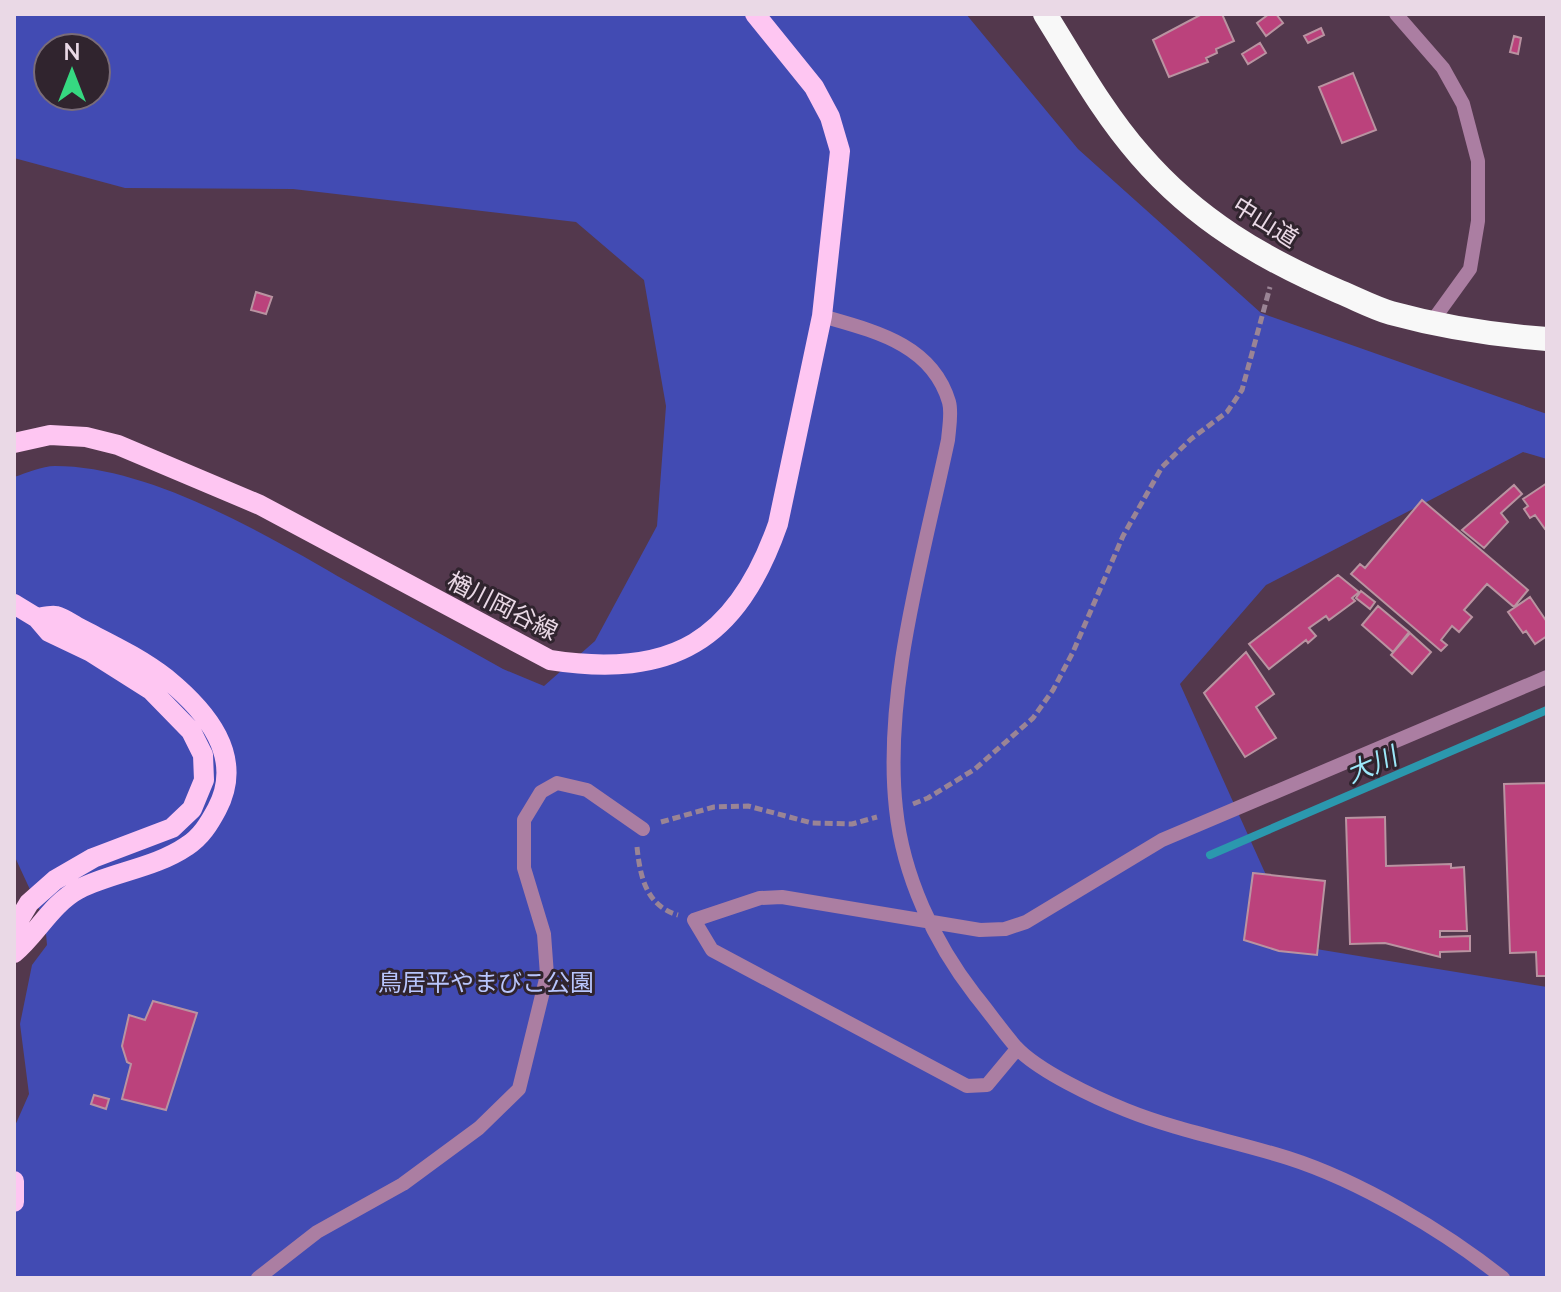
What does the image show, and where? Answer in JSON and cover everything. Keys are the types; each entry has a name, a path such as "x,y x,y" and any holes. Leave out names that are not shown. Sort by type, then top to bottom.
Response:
{"highway":[{"name":"中山道","path":"1045,14 1096,96 1141,156 1186,199 1236,240 1276,264 1387,311 1492,334 1547,339"}],"main road":[{"name":"楢川岡谷線","path":"14,443 50,435 86,437 118,445 260,505 550,660 589,666 631,665 670,655 704,637 733,611 757,575 778,524 822,316 840,151 830,117 814,87 755,14"},
{"path":"14,604 37,618 49,632 131,675 173,712 191,731 203,755 204,780 192,809 172,828 93,858 55,880 29,903 14,928"},
{"path":"14,953 28,942 63,901 79,890 186,847 204,832 222,799 227,779 219,739 208,718 188,697 140,658 55,616 37,618"},
{"path":"14,1181 14,1202"}],"street":[{"path":"1396,14 1443,68 1463,104 1478,161 1478,221 1470,269 1431,323"},
{"path":"822,316 876,331 914,352 935,370 950,405 948,440 899,681 893,769 896,811 904,852 931,927 951,964 1017,1049 1069,1084 1127,1110 1187,1131 1292,1159 1369,1193 1417,1219 1503,1278"},
{"path":"1017,1049 987,1085 967,1086 712,950 694,920 760,898 782,897 980,930 1005,929 1026,922 1162,840 1547,677"},
{"path":"258,1278 317,1232 403,1184 479,1128 519,1089 547,975 544,934 524,868 524,820 541,792 557,783 587,790 643,829"}],"path":[{"path":"903,807 928,798 975,769 1033,718 1053,690 1073,652 1123,536 1162,467 1191,439 1227,412 1242,390 1276,264"},
{"path":"694,920 671,914 651,899 639,874 637,843 643,829 714,807 748,806 812,823 852,824 879,816"}],"green space":[{"name":"鳥居平やまびこ公園","path":"14,14 966,14 1078,149 1261,313 1547,414 1547,459 1523,452 1266,585 1180,684 1298,946 1547,987 1547,1278 14,1278 14,1128 29,1094 20,1024 32,965 47,945 45,922 14,855 14,477 50,466 92,469 168,490 245,525 503,669 544,686 595,641 657,526 666,406 644,280 576,222 293,189 125,188 14,158"}],"building":[{"path":"1202,14 1222,14 1234,41 1216,49 1217,53 1206,58 1208,62 1169,77 1153,40"},
{"path":"1269,14 1276,14 1283,23 1266,36 1257,23"},
{"path":"1321,28 1324,35 1308,43 1304,36"},
{"path":"1514,36 1521,38 1518,54 1510,52"},
{"path":"1260,43 1266,53 1248,64 1242,54"},
{"path":"1353,73 1376,130 1342,143 1319,87"},
{"path":"256,292 272,297 266,314 251,310"},
{"path":"1547,483 1545,529 1535,515 1530,518 1524,509 1528,506 1523,499"},
{"path":"1514,485 1522,494 1501,513 1508,522 1484,548 1462,530"},
{"path":"1422,500 1528,590 1514,607 1487,584 1464,610 1472,617 1459,632 1452,626 1441,640 1447,645 1441,651 1351,574 1360,564 1365,568"},
{"path":"1338,575 1359,592 1352,598 1355,601 1329,620 1326,616 1309,628 1316,636 1308,643 1306,640 1269,669 1249,644"},
{"path":"1361,591 1375,602 1370,609 1356,598"},
{"path":"1530,597 1547,622 1547,636 1535,644 1508,612"},
{"path":"1378,606 1409,632 1393,652 1362,625"},
{"path":"1410,633 1431,652 1412,674 1391,655"},
{"path":"1246,652 1274,694 1256,707 1276,738 1245,757 1204,693"},
{"path":"1547,783 1547,976 1537,976 1536,952 1510,953 1504,784"},
{"path":"1385,817 1386,866 1451,864 1451,868 1464,867 1467,931 1440,931 1440,937 1470,936 1470,951 1440,952 1440,957 1385,943 1350,944 1346,818"},
{"path":"1253,873 1325,881 1317,955 1279,951 1244,940"},
{"path":"153,1001 197,1013 166,1110 122,1099 131,1064 127,1062 122,1046 129,1015 145,1020"},
{"path":"94,1095 109,1099 106,1109 91,1104"}],"waterway":[{"name":"大川","path":"1210,855 1547,710"}]}
